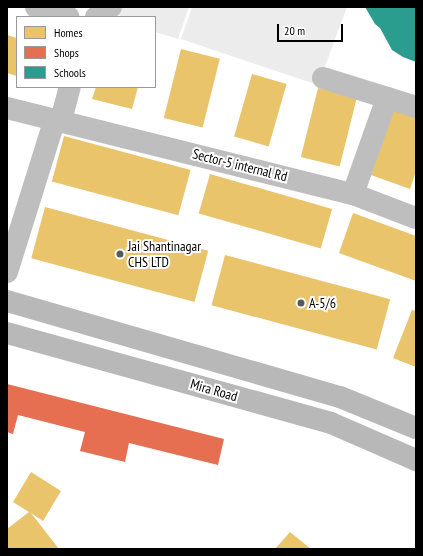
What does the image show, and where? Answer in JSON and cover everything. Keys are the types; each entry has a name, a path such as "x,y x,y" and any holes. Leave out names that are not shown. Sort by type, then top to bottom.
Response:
{"main road":[{"name":"Mira Road","path":"7,301 340,397 416,428"},
{"name":"Mira Road","path":"7,333 331,423 416,460"}],"street":[{"path":"35,7 66,16"},
{"path":"98,16 111,7"},
{"path":"323,78 416,107"},
{"path":"7,272 70,88"},
{"path":"353,194 387,98"},
{"name":"Sector-5 internal Rd","path":"7,108 58,119 353,194 416,218"}],"shaded area":[{"path":"114,7 189,7 178,39 156,32 156,16 119,16"},
{"path":"192,7 347,7 318,85 181,39"}],"building: Homes":[{"path":"7,35 16,38 16,76 7,73"},
{"path":"181,49 220,59 203,128 164,118"},
{"path":"252,74 287,84 269,146 234,136"},
{"path":"96,88 138,88 132,109 92,99"},
{"path":"318,88 357,98 340,167 301,157"},
{"path":"394,109 416,117 416,171 410,189 371,175"},
{"path":"64,136 191,170 178,215 52,181"},
{"path":"210,174 332,209 321,248 199,213"},
{"name":"Jai Shantinagar CHS LTD","path":"45,207 208,251 195,302 31,258"},
{"path":"353,213 416,236 416,281 339,253"},
{"name":"A-5/6","path":"225,255 390,299 377,349 212,305"},
{"path":"412,310 416,311 416,367 393,358"},
{"path":"31,472 61,491 43,521 31,513 59,549 7,549 7,529 29,512 13,502"},
{"path":"290,532 311,549 275,549"}],"building: Shops":[{"path":"7,384 224,439 218,465 129,443 125,462 80,451 85,432 18,415 13,434 7,432"}],"building: Schools":[{"path":"365,7 416,7 416,62 403,57 392,50 380,28 375,24"}],"place":[{"name":"Jai Shantinagar CHS LTD","path":"120,254"},
{"name":"A-5/6","path":"301,303"}]}
